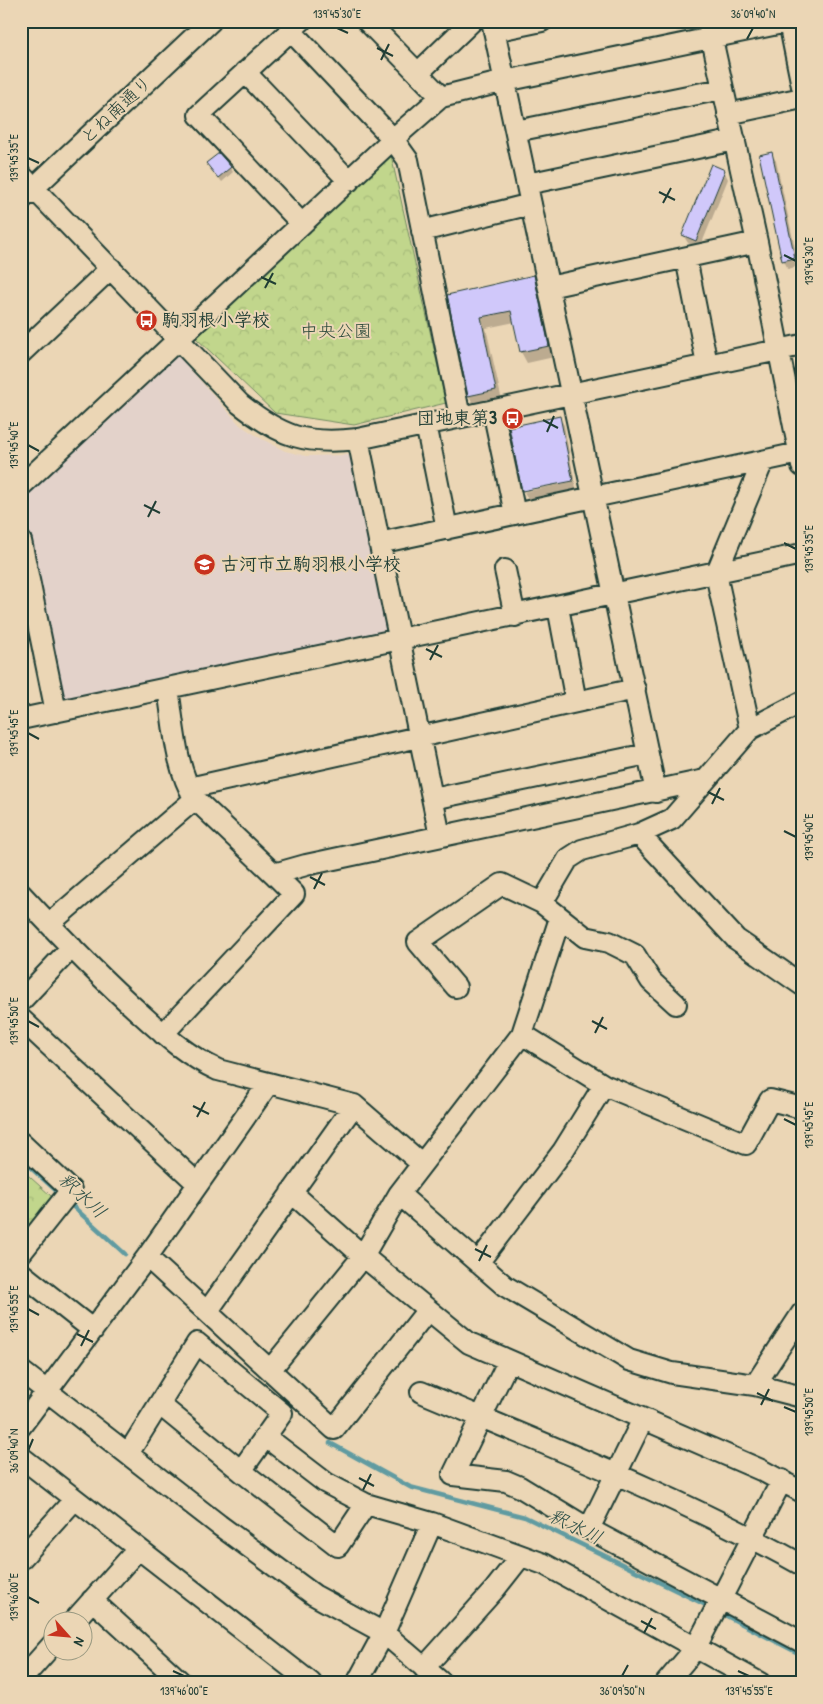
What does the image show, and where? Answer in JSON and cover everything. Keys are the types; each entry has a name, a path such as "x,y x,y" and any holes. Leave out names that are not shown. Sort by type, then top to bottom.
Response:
{"street":[{"name":"とね南通り","path":"25,188 211,21"},
{"path":"367,21 441,97"},
{"path":"542,21 493,26 656,792"},
{"path":"21,486 393,138 441,97 710,29 790,22 802,86"},
{"path":"418,73 463,24"},
{"path":"302,224 199,115 296,26 393,138 408,160 460,417"},
{"path":"379,543 763,461 800,460 757,242 710,29"},
{"path":"245,72 349,181"},
{"path":"516,131 722,89"},
{"path":"728,114 802,98"},
{"path":"527,184 735,140"},
{"path":"25,188 111,268 240,404 265,424 305,440 328,442 358,440 802,345"},
{"path":"422,231 531,204"},
{"path":"549,287 757,242"},
{"path":"686,258 707,364"},
{"path":"21,353 111,268"},
{"path":"493,410 515,514"},
{"path":"426,424 447,528"},
{"path":"358,440 440,836"},
{"path":"750,729 716,574 763,461"},
{"path":"21,541 56,712"},
{"path":"21,719 168,689 398,638 515,616 716,574 802,554"},
{"path":"505,570 515,616"},
{"path":"558,606 576,702"},
{"path":"163,1034 294,894 192,793 182,771 168,689"},
{"path":"49,924 192,793 418,736 635,689"},
{"path":"542,903 568,860 582,850 639,834 672,818 692,799 705,780 750,729 802,702"},
{"path":"433,799 648,754"},
{"path":"274,874 306,865 400,847 440,836 656,792 705,780"},
{"path":"639,834 736,939 802,985"},
{"path":"456,987 418,942 502,884 542,903 585,937 609,942 635,955 651,981 676,1004"},
{"path":"21,894 72,947 163,1034 210,1066 354,1105 422,1164"},
{"path":"271,1369 362,1256 399,1194 522,1034 560,918"},
{"path":"21,1001 72,947"},
{"path":"21,1019 198,1184"},
{"path":"522,1034 604,1085 746,1144 770,1100 802,1108"},
{"path":"21,1426 147,1256 269,1083"},
{"path":"478,1263 563,1151 604,1085"},
{"path":"207,1312 354,1105"},
{"path":"21,1143 71,1190 21,1253"},
{"path":"291,1192 362,1256 427,1311 469,1343 508,1362 782,1480 802,1492"},
{"path":"399,1194 512,1290 629,1360 672,1373 755,1386 802,1397"},
{"path":"147,1256 334,1429 427,1311"},
{"path":"21,1273 93,1330"},
{"path":"755,1386 802,1313"},
{"path":"128,1454 197,1342 282,1414 241,1470"},
{"path":"508,1362 453,1475 506,1481 588,1529 802,1642"},
{"path":"21,1371 314,1595 384,1633 442,1683"},
{"path":"421,1392 616,1475 752,1537 802,1565"},
{"path":"159,1404 338,1546 366,1504"},
{"path":"588,1529 643,1419"},
{"path":"266,1437 326,1483 366,1504 432,1524 544,1564 695,1649 760,1683"},
{"path":"21,1457 311,1683"},
{"path":"666,1683 695,1649 782,1480"},
{"path":"21,1559 74,1499"},
{"path":"356,1683 384,1633 432,1524"},
{"path":"82,1612 138,1549"},
{"path":"424,1668 495,1590 521,1556"},
{"path":"92,1600 182,1683"},
{"path":"21,1680 42,1656"}],"shaded area":[{"name":"古河市立駒羽根小学校","path":"170,357 179,357 240,425 260,438 285,451 306,456 352,455 387,631 385,635 67,702 63,699 23,498"}],"green space":[{"name":"中央公園","path":"391,155 446,403 354,425 275,413 196,338"},
{"path":"21,1169 60,1204 21,1248"}],"building":[{"path":"772,152 795,258 782,261 759,155"},
{"path":"219,153 231,167 218,178 206,163"},
{"path":"711,164 725,170 696,241 682,235"},
{"path":"534,275 549,346 520,352 511,311 481,317 496,390 468,396 447,295"},
{"path":"560,416 573,481 522,491 509,427"}],"waterway":[{"name":"釈水川","path":"21,1159 60,1194"},
{"name":"釈水川","path":"67,1201 125,1254"},
{"name":"釈水川","path":"330,1443 410,1487 525,1517 710,1607"},
{"name":"釈水川","path":"719,1612 802,1655"}],"place":[{"name":"駒羽根小学校","path":"146,320"},
{"name":"団地東第3","path":"513,418"},
{"name":"古河市立駒羽根小学校","path":"205,564"}]}
